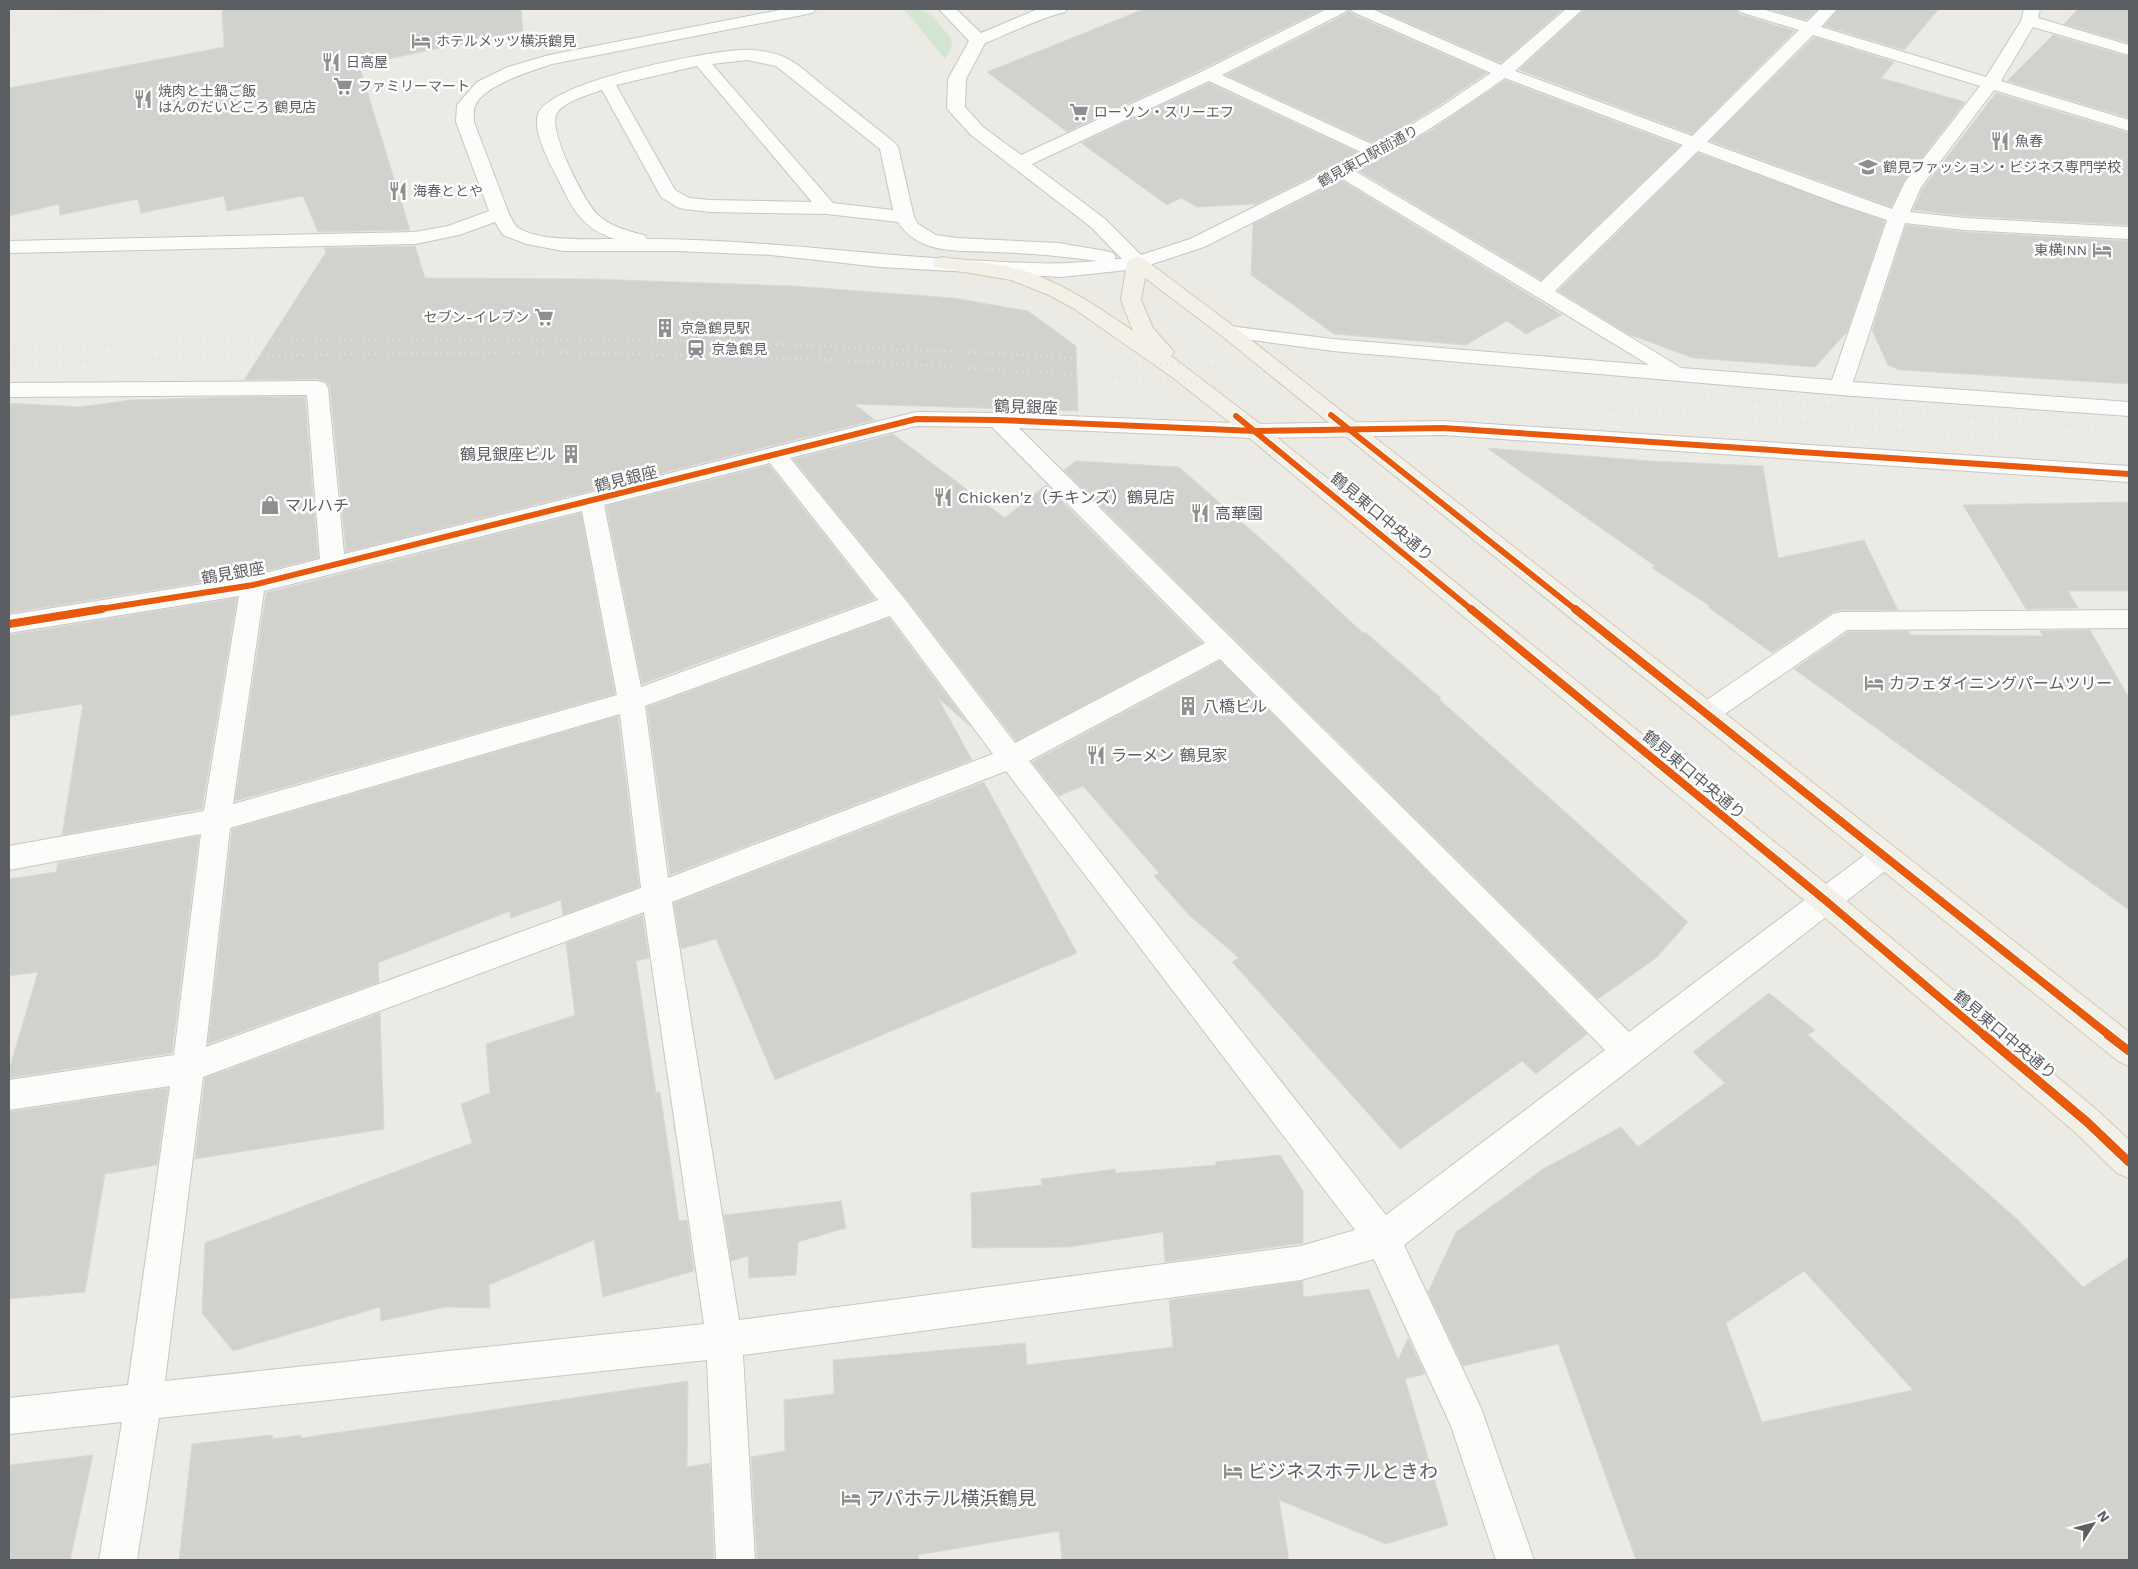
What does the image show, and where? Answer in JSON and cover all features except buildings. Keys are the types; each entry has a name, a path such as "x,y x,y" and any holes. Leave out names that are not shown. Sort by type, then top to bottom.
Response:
{"main road":[{"path":"942,263 1016,275 1056,291 1080,304 1180,372"},
{"path":"1180,372 1144,330 1134,308 1131,300 1137,263 1229,332 2129,1051"},
{"name":"鶴見東口中央通り","path":"1180,372 1255,431 1826,901 2087,1122 2129,1162"}],"street":[{"path":"677,245 563,245 534,240 510,231 499,214 465,122 466,104 482,86 514,71 549,60 808,9"},
{"path":"947,9 978,40"},
{"path":"1060,9 1044,12 1015,26 978,40 957,79 956,108 978,131 1021,162 1098,223 1137,263"},
{"path":"1021,162 1209,75 1339,9"},
{"path":"1359,9 1503,72 1846,200 1898,217 1965,224 2129,233"},
{"name":"鶴見東口駅前通り","path":"677,245 771,249 880,261 1061,270 1137,263 1218,234 1378,153 1445,112 1503,72 1575,9"},
{"path":"1746,9 2129,126"},
{"path":"1542,292 1696,143 1829,9"},
{"path":"1840,388 1898,217 1912,186 1991,83 2030,15 2129,50"},
{"path":"677,245 634,238 609,230 590,218 580,206 547,133 545,118 554,105 578,91 606,82 701,61 740,55 763,57 782,62 889,147 904,217 911,228 931,240 957,244 1058,248 1137,263"},
{"path":"701,61 827,208"},
{"path":"1209,75 1378,153"},
{"path":"606,82 668,193 684,203 710,206 827,208 904,217"},
{"path":"1342,171 1677,373"},
{"path":"9,247 415,238 452,232 499,214"},
{"path":"1229,332 1334,345 1840,388 2129,409"},
{"path":"9,390 317,388 334,566"},
{"name":"鶴見銀座","path":"9,624 252,585 916,419 998,420 1255,431 1443,428 2129,474"},
{"path":"998,420 1628,1052"},
{"path":"775,454 895,604 1383,1238 1468,1421 1515,1560"},
{"path":"592,501 631,702 656,895 724,1340 736,1560"},
{"path":"118,1560 144,1400 188,1068 217,820 252,585"},
{"path":"9,858 217,820 631,702 895,604"},
{"path":"1707,713 1842,620 2129,619"},
{"path":"9,1095 188,1068 656,895 1012,758 1222,646"},
{"path":"9,1416 144,1400 724,1340 1300,1263 1383,1238 1884,856"}],"green space":[{"path":"904,9 919,9 933,17 951,38 952,46 945,59"}],"railway":[{"path":"9,26 101,9"},
{"path":"9,351 218,340 700,341 1009,354 1755,401 2129,430"},
{"path":"9,365 218,356 553,352 844,360 1750,418 2129,449"}],"cycle path":[{"path":"1331,415 2129,1051"},
{"path":"1236,416 1826,901 2087,1122 2129,1162"},
{"path":"9,624 253,585 916,419 998,420 1255,431 1443,428 2129,474"}],"place":[{"name":"ホテルメッツ横浜鶴見","path":"421,41"},
{"name":"日高屋","path":"331,62"},
{"name":"ファミリーマート","path":"343,86"},
{"name":"焼肉と土鍋ご飯 はんのだいどころ 鶴見店","path":"143,99"},
{"name":"ローソン・スリーエフ","path":"1079,112"},
{"name":"魚春","path":"2000,141"},
{"name":"鶴見ファッション・ビジネス専門学校","path":"1868,167"},
{"name":"海春ととや","path":"398,191"},
{"name":"東横INN","path":"2102,250"},
{"name":"セブン-イレブン","path":"544,317"},
{"name":"京急鶴見駅","path":"665,328"},
{"name":"京急鶴見","path":"696,349"},
{"name":"鶴見銀座ビル","path":"571,454"},
{"name":"Chicken'z（チキンズ）鶴見店","path":"943,497"},
{"name":"マルハチ","path":"270,505"},
{"name":"高華園","path":"1200,513"},
{"name":"カフェダイニングパームツリー","path":"1874,683"},
{"name":"八橋ビル","path":"1188,706"},
{"name":"ラーメン 鶴見家","path":"1096,755"},
{"name":"ビジネスホテルときわ","path":"1233,1471"},
{"name":"アパホテル横浜鶴見","path":"851,1498"}]}
